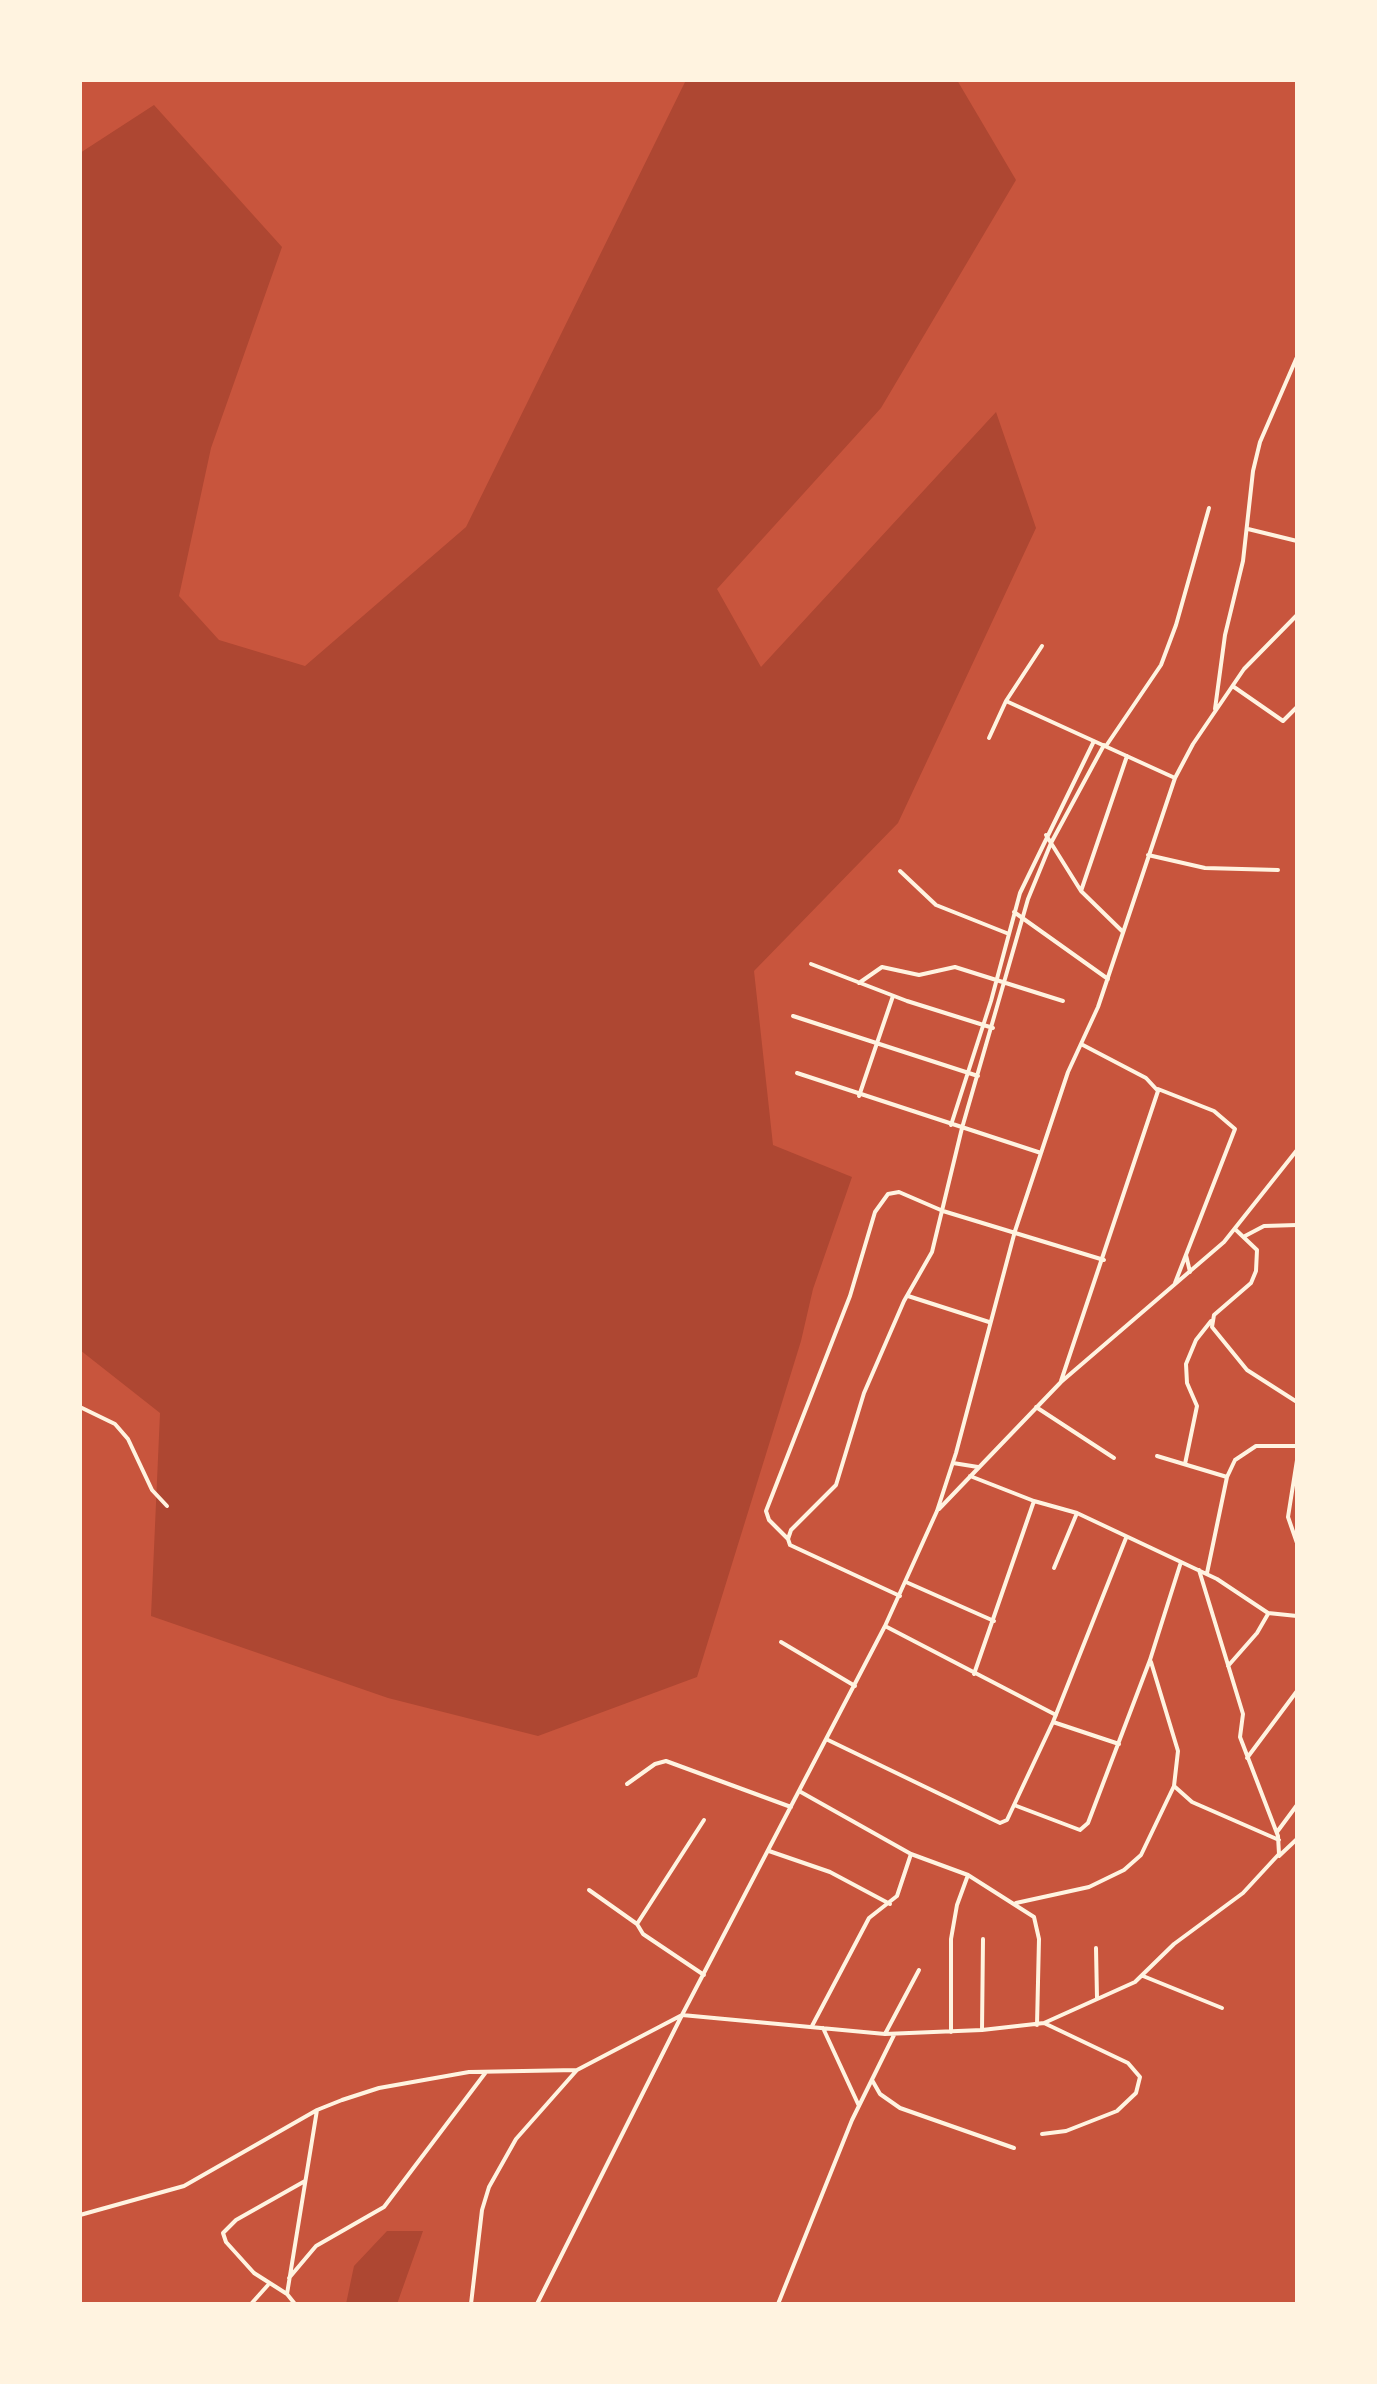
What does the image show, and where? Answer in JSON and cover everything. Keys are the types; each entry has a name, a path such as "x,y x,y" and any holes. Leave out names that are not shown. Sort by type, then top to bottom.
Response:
{"street":[{"path":"1215,711 1225,635 1248,529 1249,499 1260,442 1297,357"},
{"path":"788,1539 791,1530 836,1485 864,1393 908,1296 932,1252 962,1128 1023,918 1051,843 1105,746 1165,655 1209,508"},
{"path":"1248,529 1297,541"},
{"path":"537,2304 682,2015 828,1740 900,1596 937,1511 953,1463 1015,1231 1081,1044 1108,979 1175,778 1215,711 1260,650 1297,615"},
{"path":"989,738 1006,701 1042,646"},
{"path":"1234,687 1283,721 1297,707"},
{"path":"1006,701 1175,778"},
{"path":"951,1125 984,1025 1014,912 1046,835 1094,741"},
{"path":"1081,891 1127,756"},
{"path":"1046,835 1081,891 1123,932"},
{"path":"1148,855 1212,869 1278,870"},
{"path":"900,871 936,905 1009,934"},
{"path":"1014,912 1108,979"},
{"path":"811,964 893,996 993,1028"},
{"path":"859,983 885,966 919,975 955,967 1063,1001"},
{"path":"859,1096 893,996"},
{"path":"793,1016 978,1076"},
{"path":"1081,1044 1146,1078 1157,1088 1214,1111 1235,1129 1174,1285"},
{"path":"797,1073 859,1096 1041,1153"},
{"path":"1061,1382 1153,1114 1157,1088"},
{"path":"937,1511 1061,1382 1236,1230 1297,1150"},
{"path":"900,1596 790,1545 769,1520 766,1511 850,1296 875,1212 888,1194 899,1192 943,1211 1104,1260"},
{"path":"1245,1236 1264,1226 1297,1225"},
{"path":"1185,1464 1197,1406 1187,1383 1186,1364 1196,1340 1255,1276 1257,1250 1236,1230"},
{"path":"1186,1253 1190,1272"},
{"path":"908,1296 989,1322"},
{"path":"1211,1321 1219,1340 1247,1370 1297,1402"},
{"path":"80,1407 115,1424 128,1439 152,1490 167,1506"},
{"path":"1036,1407 1114,1458"},
{"path":"1207,1573 1227,1477 1238,1456 1250,1448 1297,1446"},
{"path":"1157,1456 1227,1477"},
{"path":"1297,1460 1288,1517 1297,1543"},
{"path":"953,1463 978,1467"},
{"path":"970,1476 1034,1501 1077,1513 1207,1573 1268,1613 1297,1616"},
{"path":"974,1674 1034,1501"},
{"path":"1054,1568 1077,1513"},
{"path":"828,1740 1000,1823 1007,1820 1056,1715 1126,1537"},
{"path":"1014,1805 1080,1830 1088,1823 1150,1660 1181,1562"},
{"path":"1199,1570 1243,1714 1240,1737 1277,1832 1278,1858"},
{"path":"906,1582 994,1621"},
{"path":"1228,1666 1257,1633 1268,1613"},
{"path":"885,1626 1056,1715"},
{"path":"781,1642 855,1686"},
{"path":"1016,1903 1089,1887 1124,1870 1141,1855 1174,1786 1178,1751 1162,1690 1150,1660"},
{"path":"1247,1758 1297,1691"},
{"path":"1053,1722 1119,1744"},
{"path":"627,1784 655,1764 666,1761 791,1807"},
{"path":"1174,1786 1192,1802 1279,1840"},
{"path":"799,1791 911,1854 968,1875 1016,1903 1038,1924 1037,2025"},
{"path":"1277,1832 1297,1805"},
{"path":"637,1924 704,1820"},
{"path":"471,2304 482,2210 489,2187 516,2139 577,2070 682,2015 894,2035 1044,2023 1143,1976 1166,1950 1232,1902 1297,1839"},
{"path":"769,1851 830,1872 890,1904"},
{"path":"812,2026 869,1918 897,1896 911,1854"},
{"path":"951,2032 951,1939 957,1905 968,1875"},
{"path":"589,1890 637,1924 643,1934 704,1975"},
{"path":"982,2030 983,1939"},
{"path":"1096,1948 1097,1998"},
{"path":"885,2034 919,1970"},
{"path":"1143,1976 1222,2008"},
{"path":"1042,2134 1066,2131 1117,2111 1136,2093 1140,2077 1128,2063 1044,2023"},
{"path":"822,2027 859,2106"},
{"path":"778,2304 859,2106 894,2035"},
{"path":"80,2215 184,2186 317,2110 379,2088 486,2072 577,2070"},
{"path":"289,2278 316,2246 384,2207 486,2072"},
{"path":"872,2080 880,2094 900,2108 1014,2148"},
{"path":"287,2294 317,2110"},
{"path":"295,2304 287,2294 268,2284 243,2262 223,2233 236,2220 305,2181"},
{"path":"251,2304 268,2284"}],"shaded area":[{"path":"686,80 957,80 1016,180 881,408 717,589 761,667 996,412 1036,528 898,823 754,971 773,1145 852,1177 813,1289 801,1341 697,1677 538,1736 388,1698 151,1616 160,1413 80,1350 80,153 154,105 282,247 211,448 179,596 219,640 305,666 466,527"},
{"path":"387,2231 423,2231 397,2304 346,2304 354,2266"}]}
